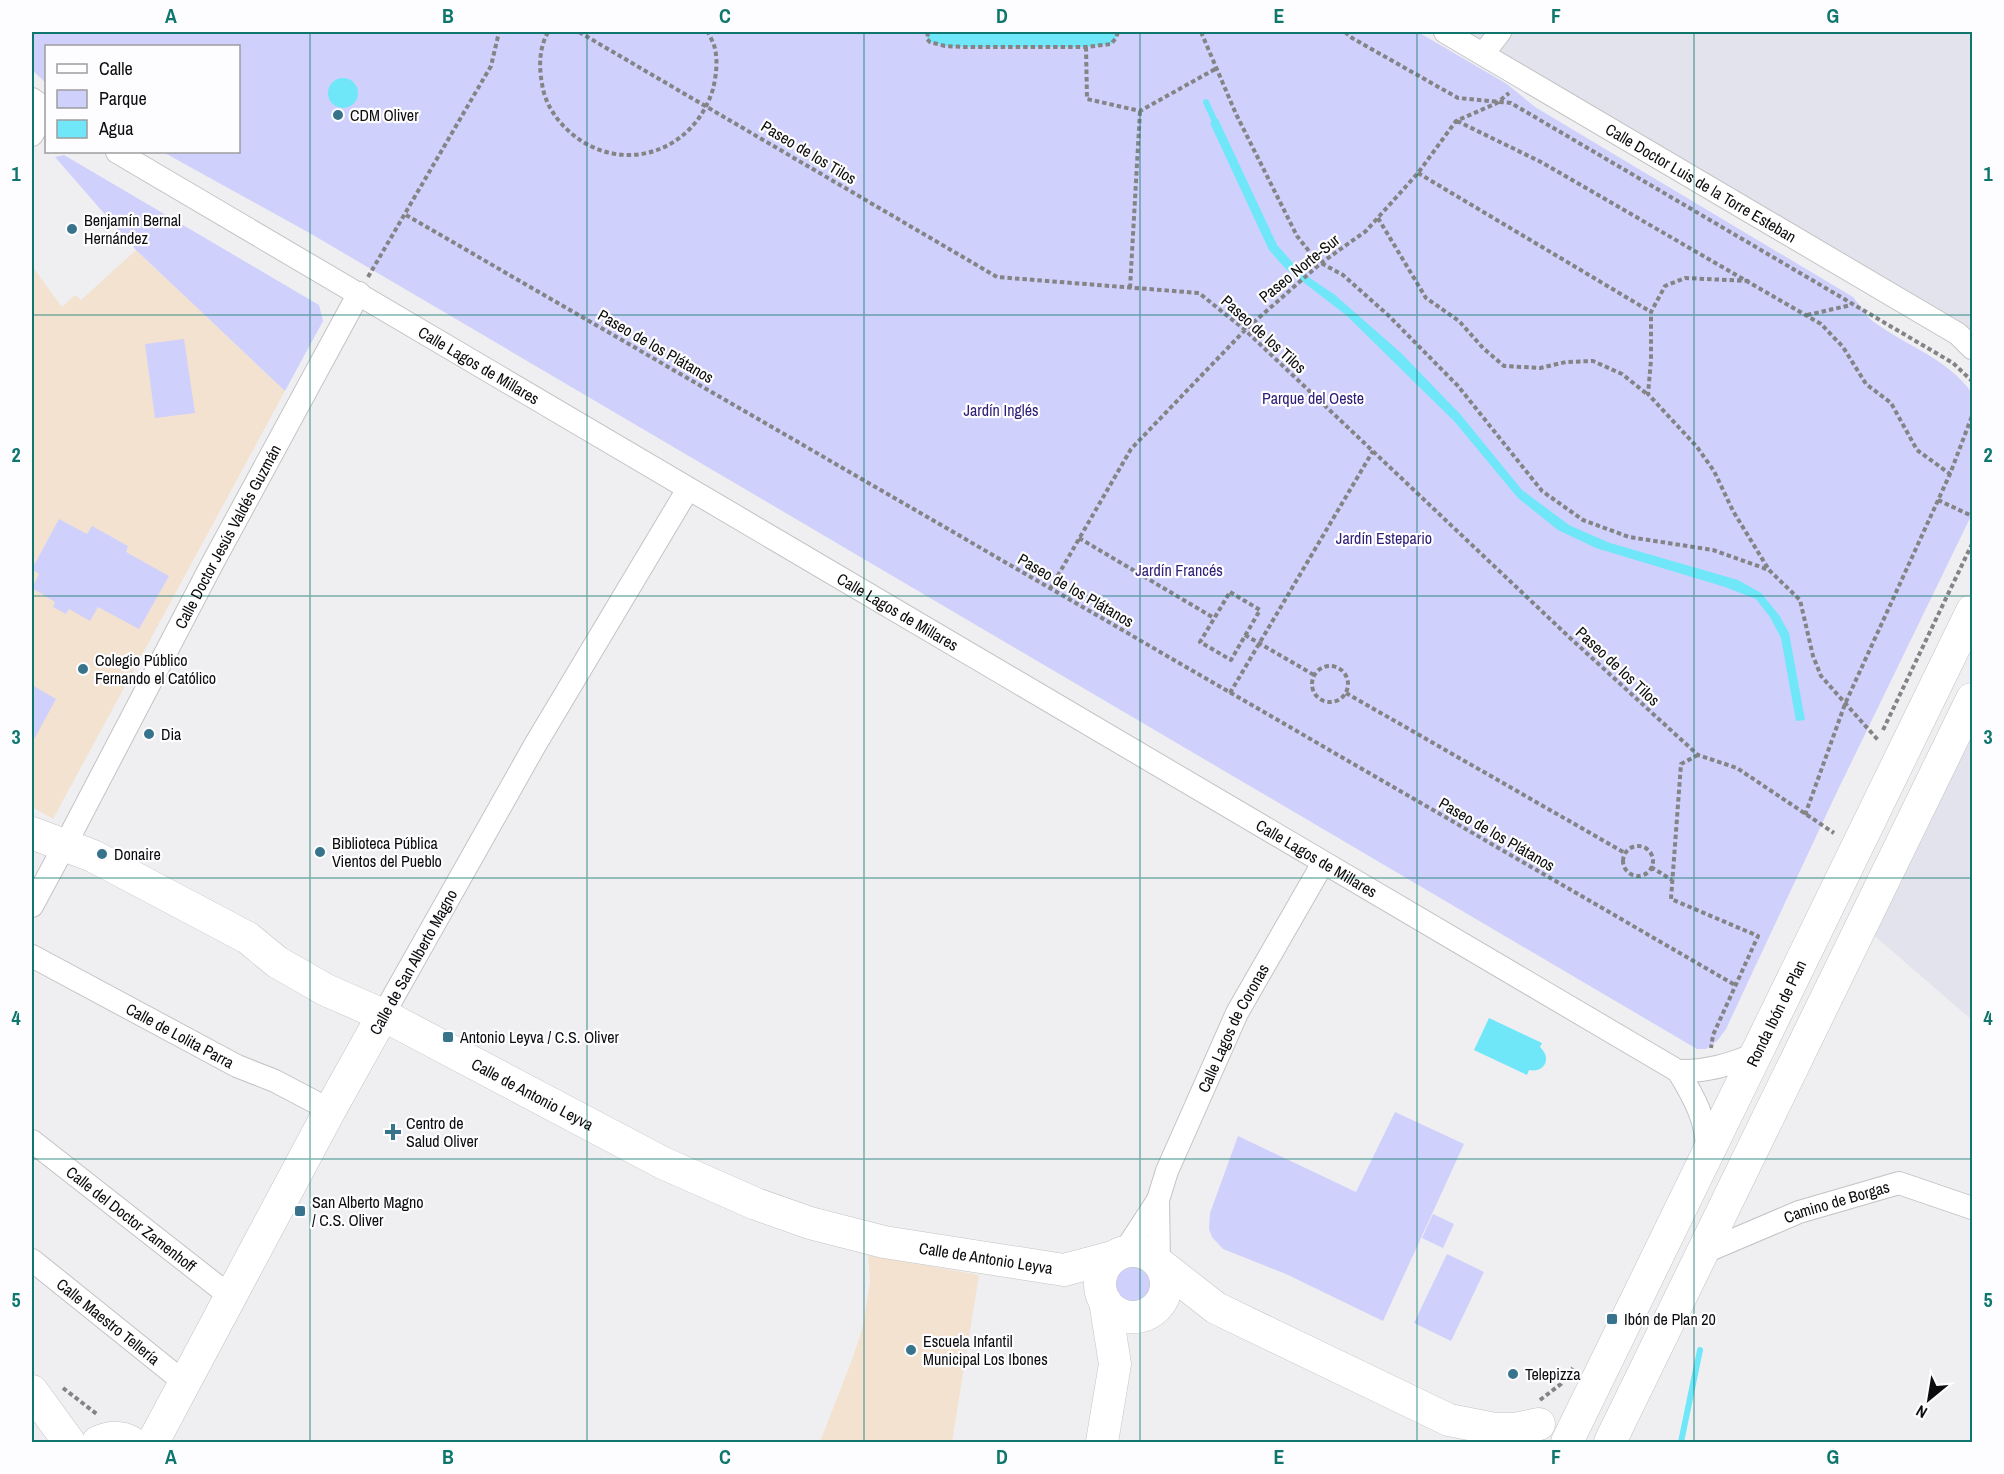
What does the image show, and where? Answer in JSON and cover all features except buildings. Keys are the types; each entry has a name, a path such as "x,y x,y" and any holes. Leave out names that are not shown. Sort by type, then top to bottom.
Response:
{"street":[{"name":"Calle Doctor Luis de la Torre Esteban","path":"1445,32 1968,340"},
{"path":"1483,54 1500,32"},
{"path":"32,99 45,109"},
{"path":"32,135 45,112"},
{"name":"Calle Lagos de Millares","path":"119,153 1678,1071"},
{"name":"Calle Doctor Jesús Valdés Guzmán","path":"32,906 211,566 359,293"},
{"name":"Calle de San Alberto Magno","path":"128,1442 185,1383 383,1015 535,745 688,489"},
{"name":"Ronda Ibón de Plan","path":"1574,1430 1972,611"},
{"path":"1102,1443 1115,1364 1100,1284 1101,1274 1106,1264 1118,1255 1133,1250 1151,1256 1216,1308 1459,1431 1515,1429 1529,1433 1560,1418 1574,1430 1599,1422 1617,1439 1972,699"},
{"name":"Calle de Antonio Leyva","path":"32,833 93,856 248,938 277,962 326,990 383,1015 663,1162 756,1204 810,1223 884,1242 1064,1270 1118,1255"},
{"name":"Calle Lagos de Coronas","path":"1118,1255 1158,1200 1171,1161 1237,1013 1323,863"},
{"name":"Calle de Lolita Parra","path":"32,956 237,1066 330,1110"},
{"path":"1707,1156 1705,1126 1699,1108 1678,1071 1707,1069 1758,1053"},
{"name":"Calle del Doctor Zamenhoff","path":"32,1141 230,1296"},
{"name":"Camino de Borgas","path":"1705,1252 1799,1212 1899,1183 1972,1208"},
{"name":"Calle Lagos de Coronas","path":"1158,1200 1160,1264"},
{"name":"Calle Maestro Tellería","path":"32,1260 185,1383"},
{"path":"1115,1364 1152,1310 1164,1297 1165,1275 1160,1264"},
{"name":"Calle de Antonio Leyva","path":"1064,1270 1103,1297"},
{"path":"1103,1297 1119,1313 1137,1317 1152,1310 1216,1308"},
{"path":"44,1387 69,1443"}],"path":[{"path":"359,293 491,66 499,32"},
{"path":"548,32 543,41 539,70 545,99 561,125 584,144 612,154 642,155 677,140 692,128 708,106 716,78 715,49 708,32"},
{"name":"Paseo de los Tilos","path":"579,32 997,277 1199,293 1245,330 1569,637 1698,755 1737,768 1834,833"},
{"path":"928,32 927,39 930,42 945,46 1086,47 1111,44 1118,32"},
{"path":"1201,32 1236,114 1298,236 1321,263 1343,275 1388,315 1458,386 1542,491 1583,520 1629,537 1713,550 1769,570"},
{"path":"1345,32 1352,39 1458,98 1511,103 1953,363 1972,381"},
{"path":"1086,47 1087,99 1140,111 1217,68"},
{"name":"Paseo Norte-Sur","path":"1050,589 1131,449 1245,330 1321,263 1366,231 1418,173 1456,121 1497,102 1526,79"},
{"path":"1130,288 1140,111"},
{"path":"1456,121 1541,162 1821,324 1843,347 1866,384 1891,403 1917,450 1950,474"},
{"path":"1418,173 1651,312"},
{"name":"Paseo de los Plátanos","path":"406,215 1735,985"},
{"path":"1378,218 1426,298 1459,321 1482,348 1504,366 1540,368 1566,362 1593,361 1622,374 1648,394 1697,447 1714,471 1733,511 1769,570 1800,600 1813,656 1821,676 1878,740 1972,544"},
{"path":"1648,394 1651,312 1665,286 1685,278 1750,281"},
{"path":"1807,315 1851,304"},
{"path":"1805,815 1845,704 1950,474 1972,416"},
{"path":"1230,693 1373,451"},
{"path":"1938,500 1972,516"},
{"path":"1079,537 1214,618"},
{"path":"1230,592 1260,610 1245,635 1231,660 1200,642 1230,592"},
{"path":"1245,635 1314,675"},
{"path":"1322,667 1340,668 1348,677 1346,693 1336,701 1324,701 1314,693 1312,687 1314,675 1322,667"},
{"path":"1346,693 1625,853"},
{"path":"1698,755 1681,764 1671,899 1758,936 1713,1035 1707,1069"},
{"path":"1638,846 1647,849 1652,858 1651,867 1640,875 1630,873 1623,862 1625,853 1638,846"},
{"path":"1651,867 1672,880"},
{"path":"44,1387 114,1427 128,1442"}],"shaded area":[{"path":"1441,32 1972,32 1972,336"},
{"path":"136,250 285,391 53,819 32,807 32,266 62,307 75,295 81,300"},
{"path":"1972,702 1972,1020 1863,926"},
{"name":"Escuela Infantil Municipal Los Ibones","path":"868,1255 979,1275 952,1442 820,1442 863,1326 870,1282"}],"green space":[{"name":"Parque del Oeste","path":"32,32 1418,32 1507,84 1535,107 1853,297 1874,322 1951,371 1972,393 1972,514 1835,796 1726,1029 1717,1041 1706,1049 1697,1049 313,235 165,153 240,153 240,45 45,45 45,82 32,70"},
{"path":"64,155 319,305 323,321 285,391 136,250 55,157"},
{"path":"184,339 195,413 155,418 145,344"},
{"path":"59,519 87,534 92,526 128,546 126,552 169,576 139,629 98,607 90,621 69,609 66,614 53,607 55,602 32,588 39,574 32,569"},
{"path":"32,685 56,699 32,743"},
{"path":"1395,1112 1464,1144 1383,1321 1286,1274 1223,1249 1212,1237 1209,1229 1210,1213 1238,1136 1356,1192"},
{"path":"1433,1214 1454,1224 1443,1248 1422,1238"},
{"path":"1447,1254 1484,1272 1451,1341 1414,1323"},
{"path":"1134,1266 1147,1271 1152,1284 1147,1297 1134,1302 1121,1297 1116,1284 1121,1271"}],"water":[{"path":"928,32 1118,32 1111,44 1086,47 965,47 945,46 930,42 927,39"},
{"path":"343,78 354,82 358,93 354,104 343,108 332,104 328,93 332,82"},
{"path":"1218,119 1277,245 1301,272 1335,295 1401,353 1460,414 1522,490 1569,525 1589,534 1610,543 1738,580 1761,593 1779,615 1789,633 1805,720 1796,721 1781,638 1770,617 1756,599 1725,587 1596,548 1558,530 1518,498 1454,421 1346,315 1286,269 1269,250 1210,123"},
{"path":"1489,1018 1542,1043 1540,1047 1546,1056 1543,1067 1529,1070 1527,1075 1474,1050"}],"waterway":[{"path":"1206,102 1217,126"},
{"path":"1681,1442 1700,1350"}],"place":[{"name":"CDM Oliver","path":"338,115"},
{"name":"Benjamín Bernal Hernández","path":"72,229"},
{"name":"Colegio Público Fernando el Católico","path":"83,669"},
{"name":"Dia","path":"149,734"},
{"name":"Biblioteca Pública Vientos del Pueblo","path":"320,852"},
{"name":"Donaire","path":"102,854"},
{"name":"Antonio Leyva / C.S. Oliver","path":"448,1037"},
{"name":"Centro de Salud Oliver","path":"393,1132"},
{"name":"San Alberto Magno / C.S. Oliver","path":"300,1211"},
{"name":"Ibón de Plan 20","path":"1612,1319"},
{"name":"Escuela Infantil Municipal Los Ibones","path":"911,1350"},
{"name":"Telepizza","path":"1513,1374"}],"park label":[{"name":"Jardín Inglés","path":"1001,410"},
{"name":"Jardín Estepario","path":"1384,538"},
{"name":"Jardín Francés","path":"1179,570"}]}
